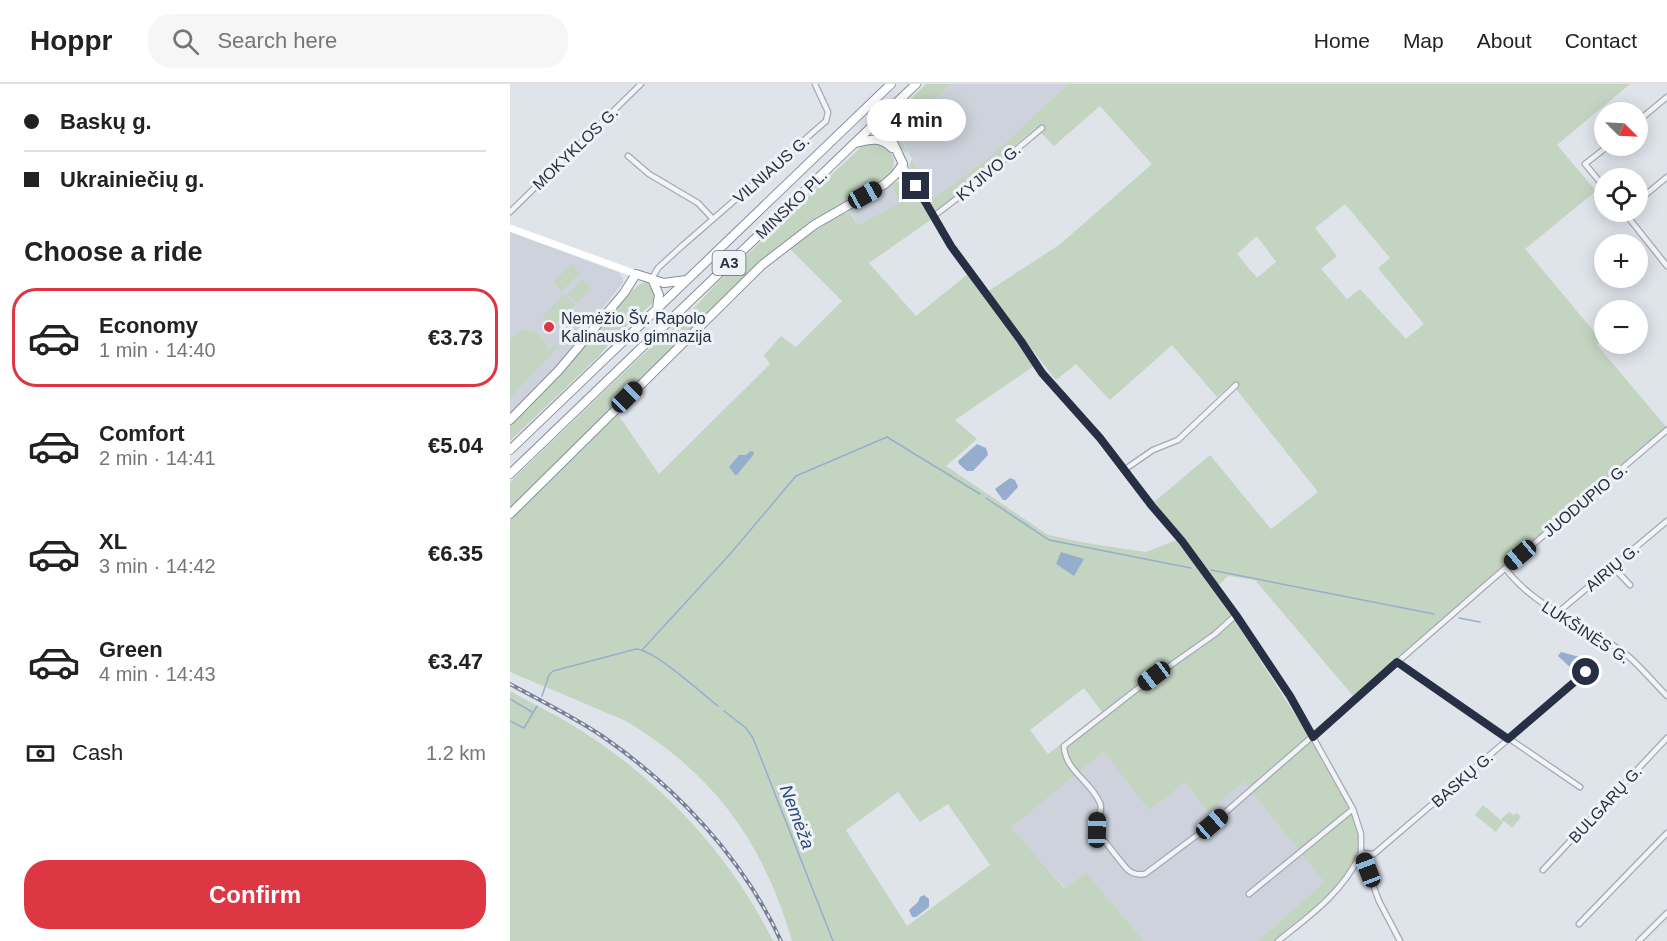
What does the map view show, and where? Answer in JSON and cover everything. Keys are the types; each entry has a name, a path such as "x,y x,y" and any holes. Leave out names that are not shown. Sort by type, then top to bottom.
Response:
{"highway":[{"name":"MINSKO PL.","path":"510,450 891,84"},
{"name":"MINSKO PL.","path":"510,474 916,84"},
{"path":"510,514 762,266 814,225 891,180 903,164 887,130 888,111"},
{"path":"854,144 877,139 886,142 895,151"},
{"path":"510,420 559,370 624,293 636,274 652,281 670,283 687,280"},
{"path":"652,281 659,295 656,310"}],"main road":[{"path":"510,228 636,274"}],"street":[{"name":"MOKYKLOS G.","path":"510,212 641,84"},
{"name":"VILNIAUS G.","path":"652,281 658,268 712,218 826,121 827,109 815,84"},
{"path":"1648,113 1667,97"},
{"name":"KYJIVO G.","path":"934,216 1042,128"},
{"path":"628,156 649,174 698,203 712,218"},
{"path":"1594,175 1585,164 1595,156"},
{"path":"903,164 951,246 1042,373 1100,438 1182,541 1236,615 1290,696 1353,809 1361,834 1361,852 1379,901 1401,941"},
{"path":"1648,193 1667,177"},
{"path":"1632,222 1667,266"},
{"path":"1124,470 1153,450 1178,440 1236,385"},
{"name":"JUODUPIO G.","path":"1236,615 1215,634 1171,664 1074,736 1064,746 1069,764 1101,805 1097,818 1097,830 1128,870 1142,875 1212,824 1667,430"},
{"path":"1665,523 1667,530"},
{"name":"AIRIŲ G.","path":"1558,614 1665,523"},
{"path":"1612,566 1630,585"},
{"name":"LUKŠINĖS G.","path":"1505,568 1523,589 1558,614 1628,657 1667,696"},
{"path":"1397,662 1580,787"},
{"name":"BASKŲ G.","path":"1361,852 1374,855 1588,671"},
{"name":"BULGARŲ G.","path":"1543,870 1667,738"},
{"path":"1249,894 1353,809"},
{"path":"1579,924 1667,834"},
{"path":"1278,941 1332,897 1349,876 1361,852"},
{"path":"1639,941 1667,913"}],"shaded area":[{"path":"951,84 1068,84 991,156 934,198 899,135"},
{"path":"891,184 900,203 858,225 852,214 845,211"},
{"name":"Nemėžio Šv. Rapolo Kalinausko gimnazija","path":"510,232 618,272 623,278 623,283 553,370 510,414"},
{"path":"1104,752 1185,782 1209,811 1244,782 1324,882 1258,941 1144,941 1086,872 1066,889 1010,827"}],"green space":[{"path":"926,84 951,84 899,135 908,153 901,149 890,128 891,119"},
{"path":"1068,84 1630,84 1608,102 1594,102 1594,114 1557,145 1594,189 1594,193 1525,249 1594,332 1594,354 1605,354 1667,428 1354,697 1255,580 1228,576 1218,586 1186,541 1154,502 1210,455 1271,529 1318,492 1232,384 1217,397 1172,345 1110,400 1076,364 1056,380 987,292 1059,245 1152,164 1100,106 1054,146 1036,128 936,212 909,165 912,159 934,198 991,156","holes":["1345,204 1390,258 1378,268 1424,324 1406,339 1360,289 1347,299 1321,269 1337,256 1315,228","1257,236 1276,262 1257,278 1237,254"]},
{"path":"881,143 893,157 894,165 890,175 789,238 755,267 510,508 510,482 638,359 685,318 715,285 861,147"},
{"path":"900,181 911,183 932,219 869,263 916,316 968,274 1034,366 955,420 977,439 946,466 1048,535 1146,552 1177,540 1237,624 1308,735 1355,819 1359,831 1358,851 1351,869 1325,901 1274,941 1258,941 1324,882 1244,782 1208,812 1185,782 1149,810 1104,752 1011,827 1065,889 1086,872 1144,941 792,941 766,872 750,842 732,814 685,764 626,721 510,672 510,520 617,413 659,474 770,364 764,355 781,336 796,347 842,301 789,248 841,213 850,213 858,225 900,203 891,184","holes":["1084,688 1102,712 1048,754 1030,730","898,792 920,822 948,804 990,865 907,926 846,830"]},
{"path":"571,264 580,273 562,291 553,282"},
{"path":"582,279 591,288 577,303 568,294"},
{"path":"645,282 652,284 656,291 654,302 615,336 600,355 510,441 510,424 547,388 624,298"},
{"path":"564,294 575,305 553,326 542,316"},
{"path":"527,330 541,337 547,351 555,344 558,347 510,398 510,340 521,331"},
{"path":"510,691 566,721 605,747 662,793 689,820 735,877 773,941 510,941"},
{"path":"1483,805 1503,822 1501,819 1509,812 1513,815 1517,813 1521,817 1512,828 1504,821 1496,832 1475,815"}],"water":[{"path":"977,444 986,448 988,455 973,471 967,471 958,461"},
{"path":"750,451 754,454 735,475 729,467 739,455 746,455"},
{"path":"1010,478 1015,480 1018,487 1006,500 1003,500 995,489"},
{"path":"1061,552 1084,559 1074,576 1056,564"},
{"path":"1561,652 1580,657 1581,660 1572,669 1558,656"},
{"path":"924,895 929,899 929,907 916,917 912,917 909,910"}],"waterway":[{"path":"643,649 731,553 796,476 887,437 980,494"},
{"path":"986,498 1049,540 1191,568"},
{"path":"1211,570 1434,614"},
{"path":"1459,618 1480,622"},
{"name":"Nemėža","path":"542,696 549,675 553,671 636,649 666,664 718,706"},
{"path":"510,699 532,712"},
{"name":"Nemėža","path":"510,721 524,728 537,706"},
{"name":"Nemėža","path":"724,711 746,728 753,738 833,941"}],"railway":[{"path":"510,684 602,736 656,778 681,801 727,853 765,910 781,941"}],"place":[{"name":"Nemėžio Šv. Rapolo Kalinausko gimnazija","path":"549,327"}],"route":[{"path":"916,186 951,246 1042,373 1100,438 1182,541 1236,615 1290,696 1313,737 1397,662 1508,739 1586,672"}]}
